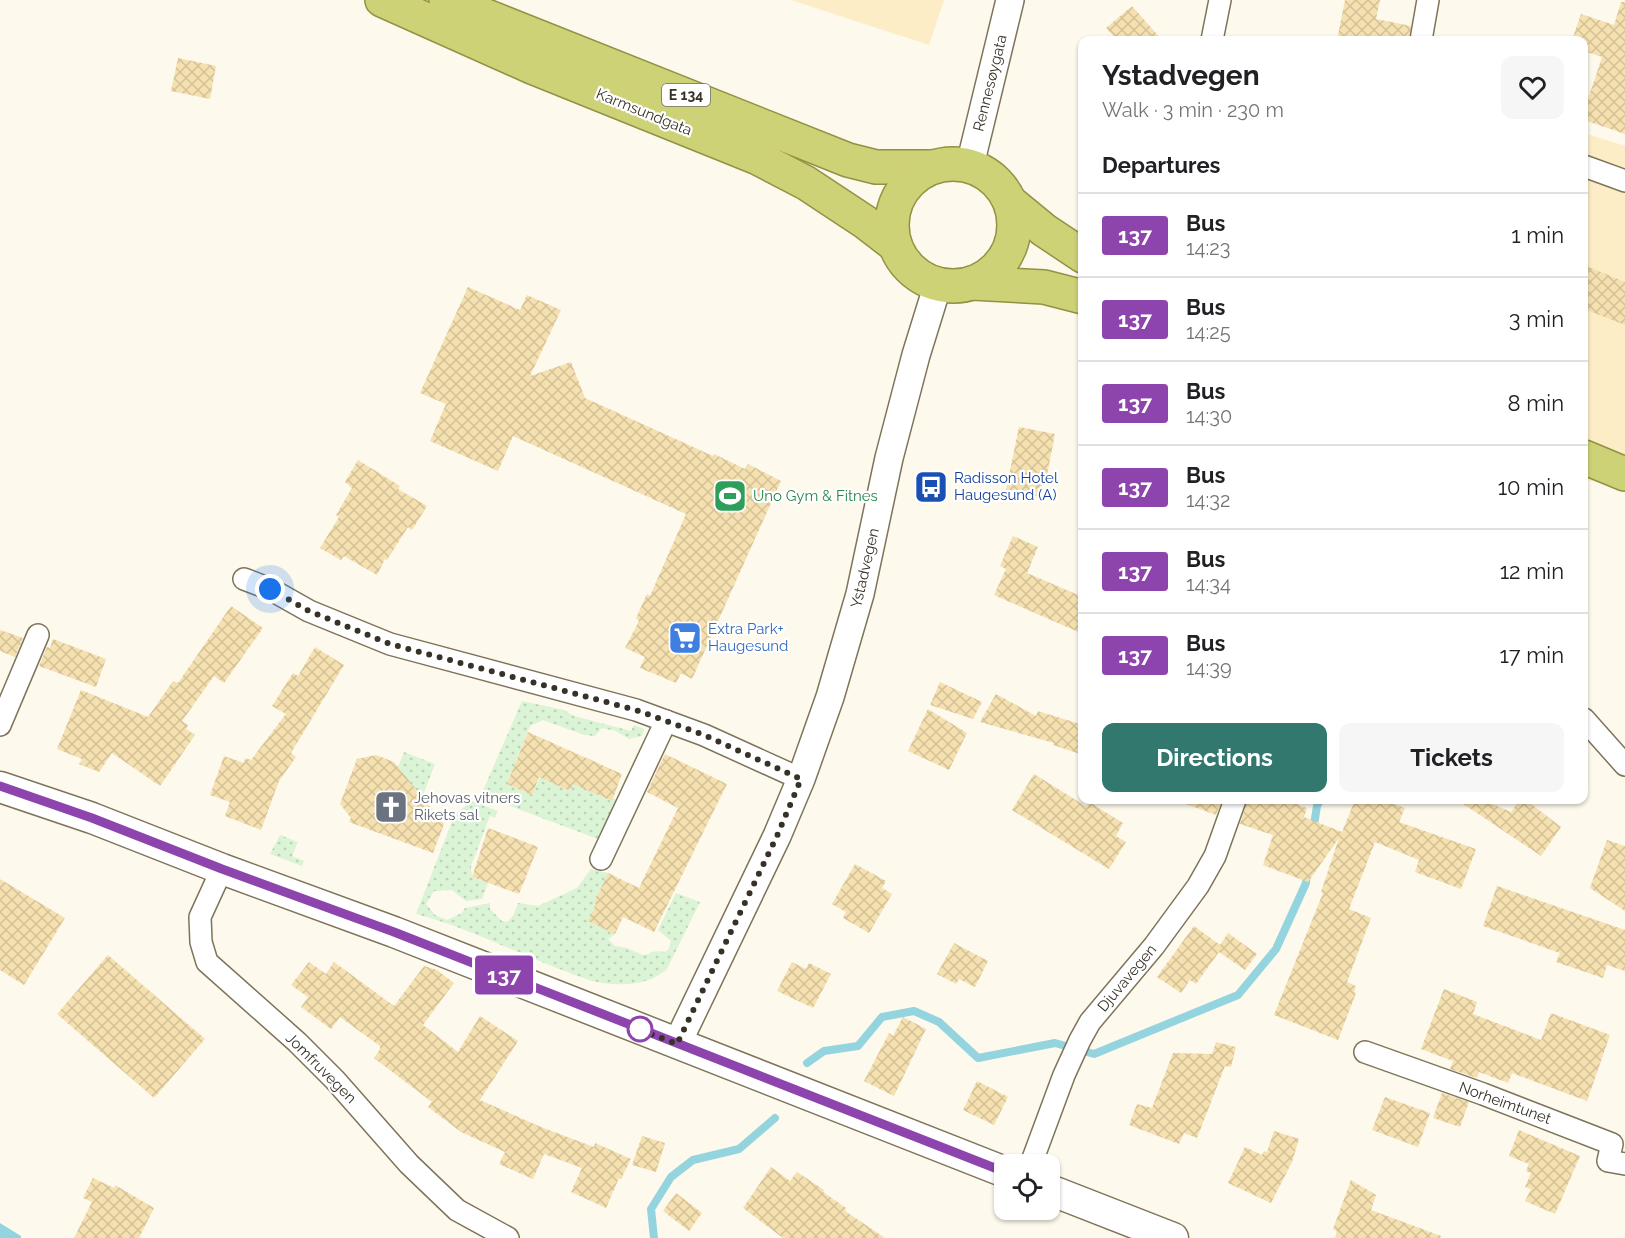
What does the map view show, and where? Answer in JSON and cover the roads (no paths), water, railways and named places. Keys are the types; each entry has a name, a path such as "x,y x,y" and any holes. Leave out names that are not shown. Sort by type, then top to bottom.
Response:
{"highway":[{"name":"Karmsundgata","path":"382,0 532,66 758,158 806,183 895,245"},
{"name":"Karmsundgata","path":"446,0 848,160 876,167 932,167"},
{"name":"E 134","path":"932,167 944,164 970,165"},
{"path":"970,165 990,176 1005,192 1010,202 1014,224 1011,245 1000,264 992,272 972,283"},
{"path":"895,245 892,218 900,192 920,173 932,167"},
{"path":"1010,202 1044,230 1078,253"},
{"name":"E 134","path":"895,245 908,266 917,274 938,284 972,283 1044,287 1078,296"},
{"path":"1588,459 1625,474"},
{"path":"1588,481 1625,496"}],"main road":[{"path":"0,786 92,818 222,869 394,932 994,1168"},
{"path":"1060,1194 1173,1238"}],"street":[{"name":"Rennesøygata","path":"970,165 1010,0"},
{"path":"1213,36 1220,0"},
{"path":"1422,36 1428,0"},
{"path":"1588,167 1625,181"},
{"name":"Ystadvegen","path":"677,1044 777,836 801,779 830,697 860,594 889,458 916,355 938,284"},
{"path":"244,579 270,589 309,611 390,644 600,699 704,735 801,779"},
{"path":"0,725 38,635"},
{"path":"601,859 666,721"},
{"path":"1588,723 1625,765"},
{"name":"Djuvavegen","path":"1035,1154 1060,1085 1090,1022 1154,946 1198,886 1215,856 1234,804"},
{"name":"Jomfruvegen","path":"222,869 200,917 201,942 207,962 320,1065 409,1164 457,1210 508,1238"},
{"name":"Norheimtunet","path":"1365,1052 1483,1094 1612,1144 1608,1161 1625,1164"}],"water":[{"path":"0,1223 21,1236 21,1238 0,1238"}],"waterway":[{"path":"1313,831 1318,804"},
{"path":"807,1063 824,1051 858,1046 882,1017 914,1011 939,1022 978,1058 1055,1043 1094,1054 1238,995 1276,949 1306,883 1307,871"},
{"path":"654,1238 651,1209 671,1177 693,1160 739,1149 775,1118"}],"place":[{"name":"Radisson Hotel Haugesund (A)","path":"931,487"},
{"name":"Uno Gym & Fitnes","path":"730,496"},
{"name":"Extra Park+ Haugesund","path":"685,638"},
{"name":"Jehovas vitners Rikets sal","path":"391,807"}]}
